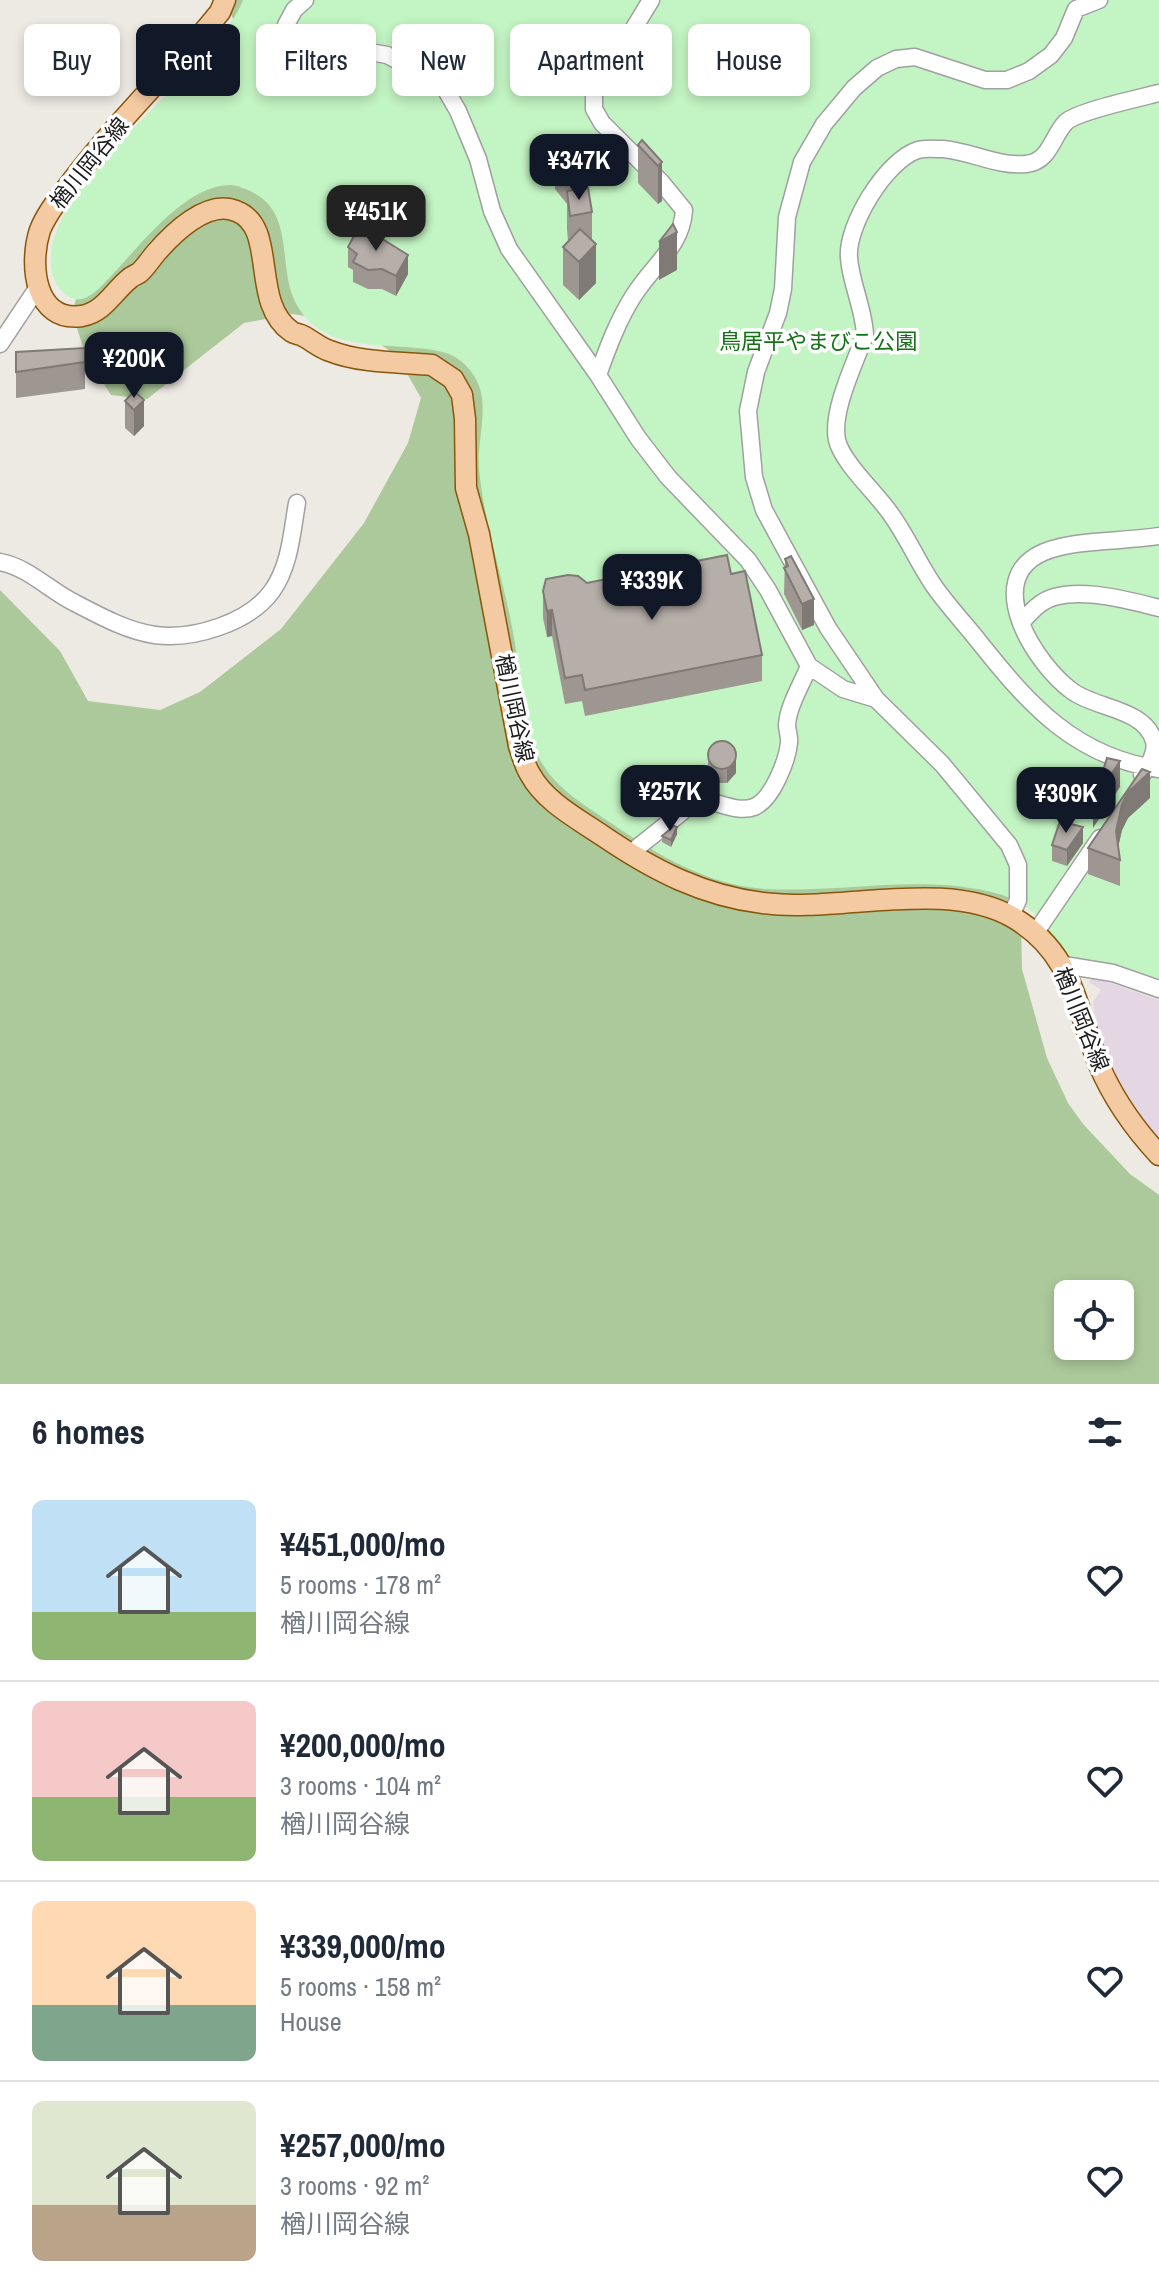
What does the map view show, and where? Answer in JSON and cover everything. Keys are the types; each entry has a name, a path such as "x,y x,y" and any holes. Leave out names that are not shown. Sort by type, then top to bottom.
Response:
{"main road":[{"name":"楢川岡谷線","path":"225,0 220,12 100,145 49,212 35,247 38,287 49,306 58,312 80,316 101,308 130,278 131,268 165,229 192,208 218,197 240,199 259,211 271,229 279,292 306,337 317,346 341,354 432,365 444,371 459,387 465,419 466,488 485,562 519,746 531,776 554,802 634,857 672,878 709,893 764,904 810,905 936,898 980,904 1011,916 1036,932 1064,965 1099,1065 1115,1098 1159,1155"}],"street":[{"path":"305,0 294,10 286,25 289,34 302,47 327,53 364,51 387,55 443,85 458,111 478,159 492,211 509,249 598,375 638,438 668,477 748,560 809,666 843,689 876,699"},
{"path":"598,375 615,331 635,294 683,227 684,210 662,183 602,123 594,109 594,94 651,0"},
{"path":"1011,916 1018,900 1018,865 1009,845 942,764 876,699 828,628 764,510 754,477 748,411 756,372 778,313 783,289 787,217 802,162 824,124 854,88 877,68 896,59 915,57 985,80 1007,80 1029,71 1051,55 1064,38 1076,9 1099,0"},
{"path":"1153,768 1108,756 1080,743 1034,707 934,585 892,516 842,456 836,438 836,420 865,335 865,322 848,257 850,241 864,207 882,178 898,162 918,150 945,149 1011,164 1029,164 1044,156 1067,121 1159,93"},
{"path":"0,344 38,287"},
{"path":"0,562 16,566 62,597 113,622 155,635 191,634 230,622 257,608 273,589 287,558 297,503"},
{"path":"1130,793 1153,768 1154,741 1132,717 1073,692 1042,662 1013,604 1014,583 1027,562 1044,552 1067,546 1159,536"},
{"path":"1022,622 1041,602 1064,593 1159,608"},
{"path":"638,847 682,812 688,801 696,798 733,807 752,808 762,802 777,781 790,742 787,724 809,666"},
{"path":"1036,932 1113,818"},
{"path":"1064,965 1113,973 1159,989"}],"shaded area":[{"path":"1093,977 1159,1000 1159,1138 1127,1101 1096,1026 1093,1002 1101,990 1089,982"}],"green space":[{"path":"224,0 1159,0 1018,786 1022,969 1047,1058 1068,1103 1083,1124 1130,1174 1159,1195 1159,1384 0,1384 0,590 60,651 88,701 160,710 200,692 281,629 364,523 408,443 421,398 397,356 350,323 292,314 244,323 147,399 111,395 86,356 72,313 83,275 194,96 240,96 240,24 236,24"},
{"name":"鳥居平やまびこ公園","path":"243,0 1159,0 1159,982 1078,963 1066,954 1034,913 1019,902 999,894 942,885 796,890 745,887 724,882 665,857 570,794 544,767 528,727 512,627 481,489 479,460 483,407 475,377 459,360 446,353 345,340 327,334 311,323 291,292 275,213 265,201 250,191 231,185 214,187 198,194 151,232 95,292 82,299 64,293 53,276 53,242 69,207 95,170 165,96 240,96 240,24 229,24"}],"building":[{"path":"642,140 662,162 658,166 638,145"},
{"path":"568,141 584,161 571,171 555,151"},
{"path":"588,188 592,212 570,216 567,191"},
{"path":"673,224 677,232 659,242"},
{"path":"360,225 408,255 396,276 382,269 368,270 353,262 357,254 348,247"},
{"path":"580,229 596,244 579,262 563,247"},
{"path":"85,348 85,362 16,372 16,352"},
{"path":"134,391 144,400 134,410 125,401"},
{"path":"727,555 731,574 745,571 762,655 585,690 582,675 565,678 552,610 547,611 543,591 546,579 568,575 578,576 587,583"},
{"path":"791,556 814,599 802,604 784,568 788,566 785,559"},
{"path":"722,741 732,745 736,755 732,765 722,769 712,765 708,755 712,745"},
{"path":"1107,758 1120,761 1093,802"},
{"path":"1142,769 1150,772 1128,792 1122,804 1116,831 1120,860 1088,848"},
{"path":"1060,821 1083,827 1067,850 1052,845"},
{"path":"674,826 677,827 671,840 662,836"}]}
